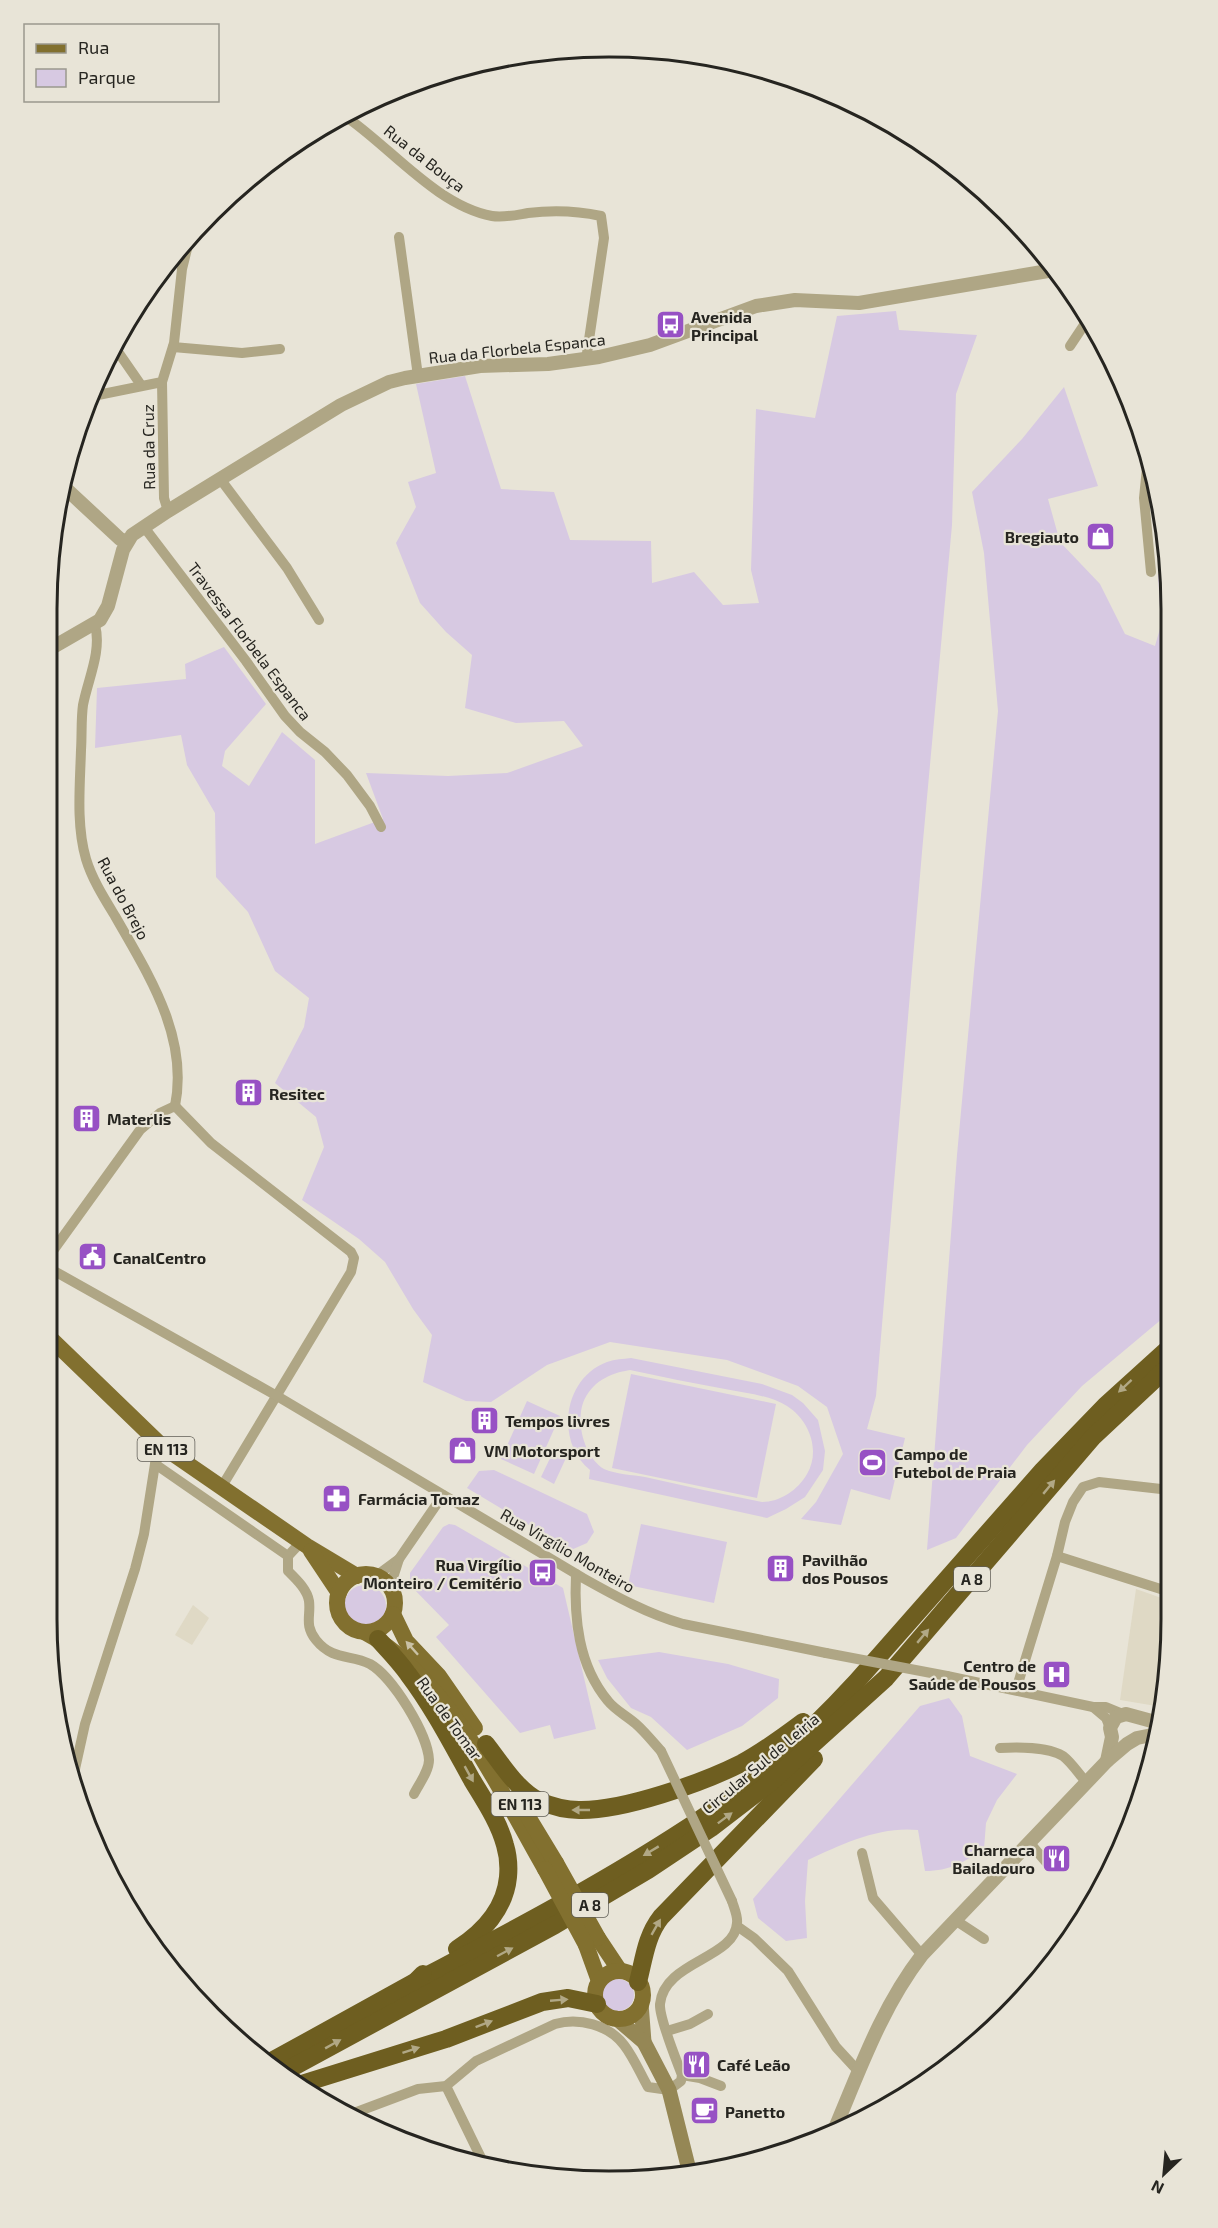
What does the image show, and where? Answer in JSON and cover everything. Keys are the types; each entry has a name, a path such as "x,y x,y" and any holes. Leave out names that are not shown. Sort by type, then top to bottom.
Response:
{"highway":[{"name":"Circular Sul de Leiria","path":"289,2069 555,1925 648,1870 711,1828 763,1789 863,1688 1043,1470 1105,1406 1161,1355"},
{"name":"Circular Sul de Leiria","path":"415,1982 546,1912 675,1836 723,1801 789,1749 826,1716 913,1649 1093,1437 1161,1373"},
{"path":"371,1636 406,1671 446,1732 489,1809 505,1844 508,1861 508,1878 504,1894 491,1919 471,1940 435,1962 415,1982"},
{"path":"486,1744 522,1789 537,1800 572,1810 600,1809 662,1794 717,1774 765,1749 863,1688"},
{"path":"638,1982 646,1947 661,1917 863,1709 863,1688"},
{"name":"A 8","path":"276,2059 415,1982"},
{"path":"307,2081 446,2039 542,2002 568,1998 597,2004"}],"main road":[{"name":"Rua de Tomar","path":"57,1345 164,1447 304,1544 357,1576"},
{"name":"Rua de Tomar","path":"304,1544 339,1593 337,1601 342,1618 348,1625 398,1653 413,1668 467,1735 550,1866"},
{"path":"339,1593 349,1579 357,1576 376,1576 390,1587"},
{"name":"Rua de Tomar","path":"390,1587 395,1600 393,1614 406,1641 439,1676 486,1744 592,1942 620,1971 633,1976 638,1982"},
{"path":"371,1636 393,1614"},
{"name":"Rua de Tomar","path":"592,1942 599,1981 595,1995 597,2004"},
{"path":"599,1981 608,1974 620,1971"},
{"path":"638,1982 642,1989 644,2042"},
{"path":"597,2004 608,2016 616,2018 628,2016 641,2003"},
{"path":"616,2018 644,2042 669,2090 688,2165"}],"street":[{"name":"Rua da Bouça","path":"354,120 436,190 468,210 494,216 583,212 601,216 604,238 586,360"},
{"path":"399,237 418,376"},
{"name":"Rua da Cruz","path":"168,511 164,498 162,382 172,347 185,256"},
{"name":"Rua da Florbela Espanca","path":"127,542 132,535 168,511 341,405 389,382 480,366 527,366 586,360 650,345 756,306 795,300 859,303 1046,271"},
{"path":"1070,346 1083,326"},
{"path":"172,347 242,353 280,349"},
{"path":"120,354 141,385"},
{"path":"101,394 162,382"},
{"path":"220,480 287,568 319,620"},
{"path":"1146,483 1144,498 1151,572"},
{"path":"57,645 95,625 104,614 127,542 120,539 70,492"},
{"name":"Travessa Florbela Espanca","path":"144,527 285,716 347,775 370,806 381,827"},
{"name":"Rua do Brejo","path":"95,625 97,644 82,710 80,794 83,843 86,860 96,882 154,984 166,1014 176,1059 178,1085 175,1106"},
{"path":"57,1245 140,1130 160,1113 175,1106 211,1143 346,1247 354,1258 351,1272 221,1488"},
{"name":"Rua Virgílio Monteiro","path":"57,1273 277,1396 576,1574 624,1600 672,1621 1093,1707 1106,1707 1128,1716"},
{"path":"76,1763 85,1724 135,1569 144,1534 155,1464 164,1447"},
{"path":"155,1464 288,1556"},
{"path":"1016,1690 1057,1556 1065,1522 1073,1502 1083,1487 1099,1482 1161,1489"},
{"path":"390,1587 399,1559 443,1495"},
{"path":"288,1556 304,1544"},
{"path":"288,1556 288,1571 300,1583 309,1600 308,1620 310,1630 317,1640 336,1655 367,1662 376,1668 394,1687 406,1705 422,1737 429,1761 414,1794"},
{"path":"1057,1556 1161,1589"},
{"path":"376,1576 399,1559"},
{"path":"359,2111 418,2089 446,2086 476,2061 492,2053 555,2024 578,2020 606,2031 624,2044 648,2087 669,2090 681,2081 660,2011 662,1995 668,1983 680,1973 728,1941 737,1926 738,1919 732,1901 661,1751 639,1726 608,1702 592,1677 578,1630 575,1603 576,1574"},
{"path":"1093,1707 1106,1718 1111,1732 1119,1743 1148,1737"},
{"path":"1107,1761 1113,1720 1128,1716 1151,1721"},
{"path":"838,2121 893,1996 922,1955 1086,1782 1132,1741 1139,1725 1128,1716"},
{"path":"1000,1748 1019,1747 1055,1753 1064,1757 1086,1782"},
{"path":"1029,1842 1046,1862"},
{"path":"862,1853 873,1898 922,1955"},
{"path":"955,1920 984,1939"},
{"path":"737,1926 754,1938 788,1971 836,2047 859,2072"},
{"path":"667,2031 690,2024 708,2014"},
{"path":"681,2075 700,2078 721,2086"},
{"path":"446,2086 480,2155"}],"shaded area":[{"path":"1136,1589 1161,1598 1160,1655 1156,1691 1154,1706 1120,1700"},
{"path":"193,1605 209,1618 192,1645 175,1635"}],"green space":[{"path":"896,311 899,330 977,335 956,394 952,525 876,1396 867,1429 905,1438 890,1500 851,1489 841,1525 801,1519 816,1502 843,1454 827,1407 798,1386 727,1360 610,1342 547,1365 491,1402 466,1401 423,1382 432,1335 413,1309 385,1262 359,1239 302,1200 324,1147 316,1117 275,1083 304,1027 309,998 275,971 248,912 216,877 215,813 187,765 181,735 95,748 97,688 186,679 185,664 224,647 266,704 225,751 222,766 249,786 282,732 315,760 315,844 383,819 366,773 448,776 507,773 583,746 564,721 516,723 465,708 472,655 446,632 420,603 396,543 416,507 408,482 436,473 416,384 465,376 501,489 554,492 570,540 651,541 652,583 694,572 723,605 759,603 751,570 756,409 815,418 837,316"},
{"path":"1064,387 1098,486 1048,499 1060,542 1100,584 1125,634 1155,646 1161,625 1161,1320 1082,1386 1027,1445 956,1538 927,1550 957,1155 998,711 984,553 972,492 1022,439"},
{"path":"1160,572 1161,625 1158,575"},
{"path":"631,1358 762,1384 792,1395 803,1403 818,1420 825,1451 823,1470 805,1497 767,1518 589,1479 590,1470 579,1458 568,1428 573,1396 581,1382 592,1370 610,1361","holes":["630,1370 757,1395 787,1406 807,1427 813,1446 811,1465 807,1474 788,1494 775,1500 762,1502 604,1469 591,1456 583,1439 581,1430 583,1403 596,1384 615,1373"]},
{"path":"631,1374 776,1404 757,1498 612,1468"},
{"path":"527,1401 560,1416 534,1474 501,1459"},
{"path":"553,1452 566,1458 554,1484 541,1477"},
{"path":"494,1470 587,1514 594,1532 587,1543 571,1550 467,1488 479,1471"},
{"path":"449,1524 455,1525 563,1588 596,1729 554,1739 550,1725 520,1733 436,1637 449,1625 410,1585 410,1573 443,1527"},
{"path":"641,1524 727,1542 714,1603 628,1585"},
{"path":"365,1585 380,1591 386,1606 380,1621 365,1627 350,1621 344,1606 350,1591"},
{"path":"659,1652 728,1664 779,1679 778,1698 742,1726 687,1750 651,1717 631,1708 607,1678 598,1660"},
{"path":"949,1698 962,1716 970,1756 1017,1774 997,1800 986,1823 984,1849 956,1865 925,1871 918,1830 904,1829 848,1842 808,1860 805,1901 807,1938 786,1941 758,1918 753,1899 920,1706"},
{"path":"618,1979 629,1984 634,1995 629,2006 618,2011 607,2006 602,1995 607,1984"}],"place":[{"name":"Avenida Principal","path":"670,325"},
{"name":"Bregiauto","path":"1100,536"},
{"name":"Resitec","path":"248,1093"},
{"name":"Materlis","path":"86,1118"},
{"name":"CanalCentro","path":"92,1257"},
{"name":"Tempos livres","path":"484,1420"},
{"name":"VM Motorsport","path":"463,1450"},
{"name":"Campo de Futebol de Praia","path":"873,1462"},
{"name":"Farmácia Tomaz","path":"337,1498"},
{"name":"Pavilhão dos Pousos","path":"781,1568"},
{"name":"Rua Virgílio Monteiro / Cemitério","path":"543,1573"},
{"name":"Centro de Saúde de Pousos","path":"1057,1674"},
{"name":"Charneca Bailadouro","path":"1056,1858"},
{"name":"Café Leão","path":"696,2064"},
{"name":"Panetto","path":"704,2111"}]}
